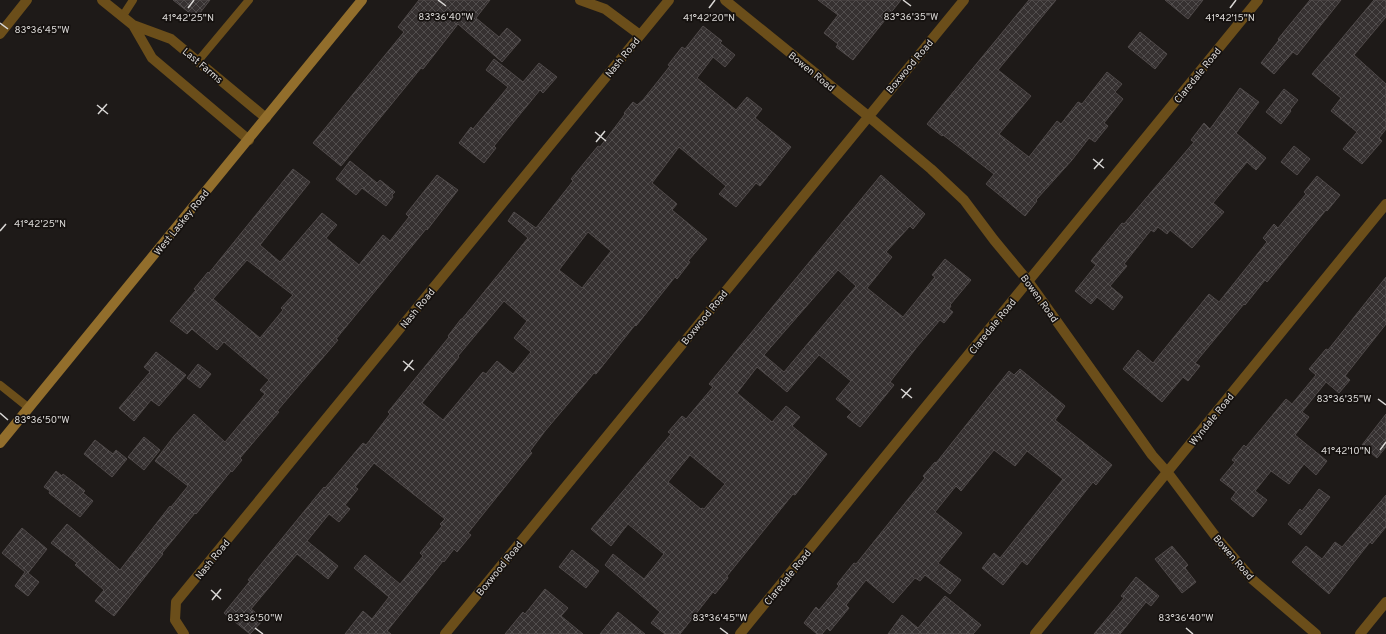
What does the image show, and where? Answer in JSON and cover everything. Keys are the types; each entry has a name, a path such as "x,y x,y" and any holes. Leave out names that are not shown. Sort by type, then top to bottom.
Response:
{"main road":[{"name":"West Laskey Road","path":"0,443 362,0"}],"street":[{"path":"0,34 27,0"},
{"name":"Last Farms","path":"102,0 133,25 171,38 266,118"},
{"path":"580,0 605,9 640,35"},
{"name":"Nash Road","path":"184,634 175,620 176,602 668,0"},
{"name":"Bowen Road","path":"725,0 868,116 964,200 994,240 1028,281 1152,455 1168,473 1216,537 1253,580 1316,634"},
{"name":"Boxwood Road","path":"445,634 964,0"},
{"name":"Claredale Road","path":"740,634 1258,0"},
{"name":"Last Farms","path":"133,25 152,58 249,140"},
{"name":"Wyndale Road","path":"1035,634 1168,473 1386,204"},
{"path":"1360,634 1386,602"}],"lane":[{"path":"122,17 133,0"},
{"path":"198,61 249,0"},
{"path":"0,385 28,408"}],"building":[{"path":"173,0 210,0 196,18"},
{"path":"419,0 490,0 476,18 499,37 507,28 521,40 502,62 458,24 423,69 421,68 341,166 313,143 404,32 398,27"},
{"path":"818,0 901,0 853,60 836,47 838,44 824,33 838,15"},
{"path":"1029,0 1056,0 998,70 1031,96 999,134 1029,157 1057,121 1061,124 1078,102 1082,104 1107,72 1122,84 1115,92 1123,99 1104,123 1108,126 1095,142 1089,138 1072,160 1036,200 1037,201 1025,216 986,184 994,174 927,124"},
{"path":"1165,0 1203,0 1188,19"},
{"path":"1310,0 1341,0 1297,55 1293,52 1274,74 1261,63 1279,40 1278,39"},
{"path":"1374,0 1386,0 1386,17 1354,55 1386,84 1386,129 1379,138 1382,141 1362,164 1343,149 1357,132 1331,111 1341,98 1312,74"},
{"path":"703,26 722,41 720,43 735,55 725,67 713,57 697,78 736,110 747,97 762,109 755,118 791,147 760,186 756,183 736,207 719,194 726,186 679,147 652,183 677,204 672,210 707,239 688,261 690,262 677,279 675,277 596,374 594,373 545,431 530,451 532,453 468,533 471,535 457,552 454,549 444,562 443,561 387,631 391,634 345,634 363,611 372,619 389,597 354,568 365,555 400,584 423,556 420,553 442,526 440,524 445,519 374,463 355,487 358,489 345,505 350,509 339,522 329,514 307,541 338,566 328,579 297,554 251,609 264,619 250,634 224,613 250,581 248,580 324,487 325,488 363,443 366,445 390,414 388,412 449,337 448,336 461,319 528,238 508,221 514,212 536,228 573,181 571,179 598,146 600,147 633,102 637,105 643,100 670,66 668,65 682,47 685,49","holes":["588,232 611,251 582,288 559,270","504,301 527,321 514,338 531,352 513,374 497,361 486,374 483,372 443,420 422,403 459,357 458,356"]},
{"path":"1140,32 1167,54 1155,69 1128,47"},
{"path":"494,59 523,82 539,63 557,77 543,93 540,90 494,146 496,148 484,163 459,143 471,127 473,129 508,87 486,70"},
{"path":"1240,88 1259,102 1236,133 1266,158 1256,170 1247,162 1213,203 1224,212 1192,248 1170,230 1167,234 1158,227 1154,232 1151,230 1124,264 1127,266 1110,286 1123,297 1113,310 1097,297 1091,304 1075,291 1096,265 1091,261 1122,223 1124,224 1194,142 1191,140 1204,123 1210,129"},
{"path":"1284,89 1298,100 1281,124 1266,112"},
{"path":"1294,146 1310,159 1297,175 1281,162"},
{"path":"350,161 377,183 380,180 395,192 386,206 362,188 356,195 336,179"},
{"path":"293,169 310,182 260,245 280,262 322,213 337,225 326,238 359,265 383,235 390,241 409,217 406,214 437,175 458,190 427,230 426,229 336,339 338,340 277,411 279,412 240,458 242,460 162,553 163,554 114,616 95,601 104,590 75,565 77,563 51,543 67,524 120,570 170,506 171,507 188,486 155,461 174,436 194,414 225,442 265,394 260,390 269,380 224,342 217,350 192,329 187,334 170,321 196,290 194,289 208,272 209,273","holes":["247,260 293,295 281,308 283,310 260,338 213,299"]},
{"path":"881,175 925,214 913,229 910,226 886,252 892,257 867,288 903,317 935,277 932,275 945,259 971,280 950,305 951,306 949,309 953,312 944,323 940,320 917,347 890,382 894,385 860,427 847,417 852,412 836,399 851,381 819,355 787,392 757,367 737,393 772,422 786,406 800,417 792,426 827,454 795,495 793,494 727,576 728,578 715,594 713,592 680,634 665,634 651,623 660,612 605,565 613,554 644,579 664,554 628,524 611,546 591,529 671,434 668,432 682,416 686,419 713,387 709,384","holes":["838,270 856,286 784,372 764,355","690,455 725,484 704,509 701,509 668,482"]},
{"path":"1317,176 1340,195 1267,282 1265,280 1195,363 1200,366 1188,381 1183,377 1162,402 1123,369 1138,350 1153,363 1209,294 1219,302 1267,242 1263,238 1274,224 1278,228 1306,194 1304,192"},
{"path":"1386,277 1386,324 1345,376 1350,380 1339,393 1326,382 1302,412 1309,417 1295,435 1327,461 1316,475 1304,464 1289,484 1271,471 1255,491 1267,500 1253,517 1231,499 1236,492 1220,480 1235,462 1232,460 1244,445 1246,447 1286,399 1292,404 1316,375 1309,369 1326,349 1328,350"},
{"path":"156,352 186,375 159,406 151,400 134,421 119,408 150,372 144,367"},
{"path":"198,364 211,374 200,388 187,378"},
{"path":"1020,369 1065,406 1055,420 1112,465 1096,485 1093,482 1027,565 1022,561 1003,585 982,568 994,553 1000,558 1063,479 1027,451 1015,466 994,450 961,491 956,486 935,512 962,533 938,563 961,580 950,594 925,575 920,581 915,578 893,603 866,580 846,605 849,608 830,631 827,628 822,634 817,634 804,623 816,607 819,610 839,586 837,584 854,563 856,564 925,478 923,476 935,462 936,463 1009,371 1014,375"},
{"path":"1386,414 1386,447 1377,458 1362,445"},
{"path":"144,437 160,450 144,470 128,457"},
{"path":"95,440 113,454 116,450 127,459 112,477 84,454"},
{"path":"56,471 62,476 63,474 85,491 83,493 93,501 80,517 49,493 50,491 44,487"},
{"path":"1319,489 1330,497 1301,535 1288,524 1300,509 1302,511"},
{"path":"1386,495 1386,527 1372,544 1370,542 1329,594 1292,562 1306,546 1322,559 1335,542 1342,547"},
{"path":"22,528 47,549 28,573 39,582 28,596 15,586 25,572 2,553"},
{"path":"1172,546 1188,565 1185,568 1196,582 1182,593 1155,559"},
{"path":"572,550 599,571 586,588 559,567"},
{"path":"1136,577 1159,596 1151,606 1146,602 1120,634 1094,634 1124,598 1121,596"},
{"path":"545,589 568,608 561,616 583,634 505,634 523,612 525,614"},
{"path":"945,596 981,625 973,634 888,634 902,615 918,628"},
{"path":"618,612 645,634 600,634"}]}
